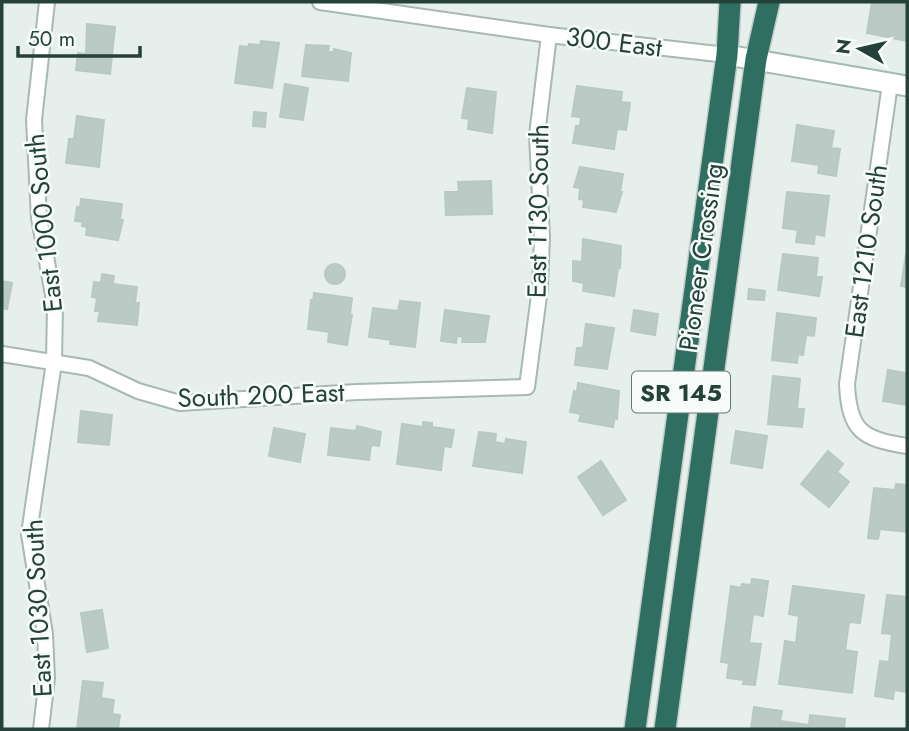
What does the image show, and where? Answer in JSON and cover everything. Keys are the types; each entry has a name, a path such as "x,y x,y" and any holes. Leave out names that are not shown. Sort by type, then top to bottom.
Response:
{"highway":[{"name":"Pioneer Crossing","path":"635,729 727,55 730,2"},
{"name":"Pioneer Crossing","path":"665,729 756,59 769,2"}],"street":[{"name":"East 1000 South","path":"47,2 34,120 39,218 55,306 54,362"},
{"name":"300 East","path":"320,2 756,59 899,85"},
{"name":"East 1130 South","path":"527,387 540,288 542,237 537,135 550,34"},
{"name":"East 1210 South","path":"899,85 847,384 848,402 853,418 863,433 871,439 907,446"},
{"name":"South 200 East","path":"2,354 89,368 138,391 180,403 357,391 527,387"},
{"name":"East 1030 South","path":"41,729 47,678 45,634 29,534 54,362"}],"building":[{"path":"872,2 907,2 907,41 867,33"},
{"path":"87,24 115,27 110,74 76,70 78,53 86,54"},
{"path":"261,41 279,43 272,88 235,83 240,46 260,45"},
{"path":"306,45 329,46 328,52 334,52 334,49 351,53 348,81 302,76"},
{"path":"285,84 308,88 303,120 280,117"},
{"path":"577,86 622,92 621,102 630,103 626,130 617,129 614,149 573,143 576,126 580,126 581,117 572,116"},
{"path":"467,88 496,92 492,133 468,129 469,119 462,118"},
{"path":"254,112 266,113 265,127 253,126"},
{"path":"77,116 104,120 99,167 66,163 69,139 74,139"},
{"path":"797,125 834,131 831,148 840,149 836,176 818,173 819,165 792,161"},
{"path":"580,167 623,174 622,192 616,212 583,207 584,200 579,199 580,188 574,187"},
{"path":"491,181 492,214 446,215 445,192 459,192 458,182"},
{"path":"787,192 829,196 824,236 815,234 814,244 796,242 798,230 783,228"},
{"path":"81,199 122,204 120,220 123,220 118,240 86,235 87,227 82,226 83,222 75,221"},
{"path":"583,239 621,246 614,296 583,291 584,283 573,281 573,261 582,262"},
{"path":"783,254 818,258 816,277 822,277 819,296 778,290"},
{"path":"907,254 907,287 901,286"},
{"path":"335,264 342,267 345,274 342,281 335,284 328,281 325,274 328,267"},
{"path":"102,274 114,276 113,284 137,287 137,325 98,321 100,311 95,311 97,298 92,297 94,282 101,283"},
{"path":"2,281 12,283 7,309 2,308"},
{"path":"749,289 765,291 764,300 748,299"},
{"path":"314,293 352,298 347,345 328,342 329,332 308,329"},
{"path":"400,301 420,303 415,347 390,344 391,340 369,337 373,308 398,311"},
{"path":"445,310 489,316 485,342 462,342 463,337 457,336 456,343 441,341"},
{"path":"634,310 658,314 655,335 631,331"},
{"path":"777,313 816,318 814,336 806,335 803,355 798,354 797,363 772,360"},
{"path":"586,324 614,328 607,369 575,365 577,348 583,348"},
{"path":"888,370 907,373 907,405 883,401"},
{"path":"773,376 800,379 797,409 804,409 802,427 768,424"},
{"path":"578,383 619,391 617,419 615,417 613,427 579,421 581,414 570,412"},
{"path":"81,411 112,415 109,445 78,442"},
{"path":"423,422 432,423 432,427 454,430 451,447 444,446 441,470 397,464 402,424 423,427"},
{"path":"357,426 381,432 379,446 371,445 369,460 328,455 331,428 356,431"},
{"path":"274,428 305,434 300,462 269,456"},
{"path":"736,431 767,436 762,468 731,463"},
{"path":"479,432 496,434 495,442 505,444 506,439 526,442 522,473 473,466"},
{"path":"828,451 843,464 837,472 849,482 829,507 801,484"},
{"path":"601,461 626,500 603,515 578,477"},
{"path":"896,484 907,485 907,532 880,529 878,539 868,538 874,488 895,490"},
{"path":"752,579 768,581 763,616 753,614 749,643 761,644 755,685 743,684 744,680 727,678 729,663 721,662 731,586 741,588 742,584 751,585"},
{"path":"793,586 864,595 860,623 849,622 845,650 857,652 852,693 779,684 785,641 796,643 799,616 789,614"},
{"path":"887,595 907,597 907,692 894,690 893,699 875,696 880,661 889,662 892,634 882,633"},
{"path":"102,610 108,648 87,652 81,613"},
{"path":"83,681 103,683 101,698 114,700 112,714 120,715 118,729 77,729"},
{"path":"754,707 782,711 780,721 809,725 810,715 845,719 844,729 751,729"}]}
